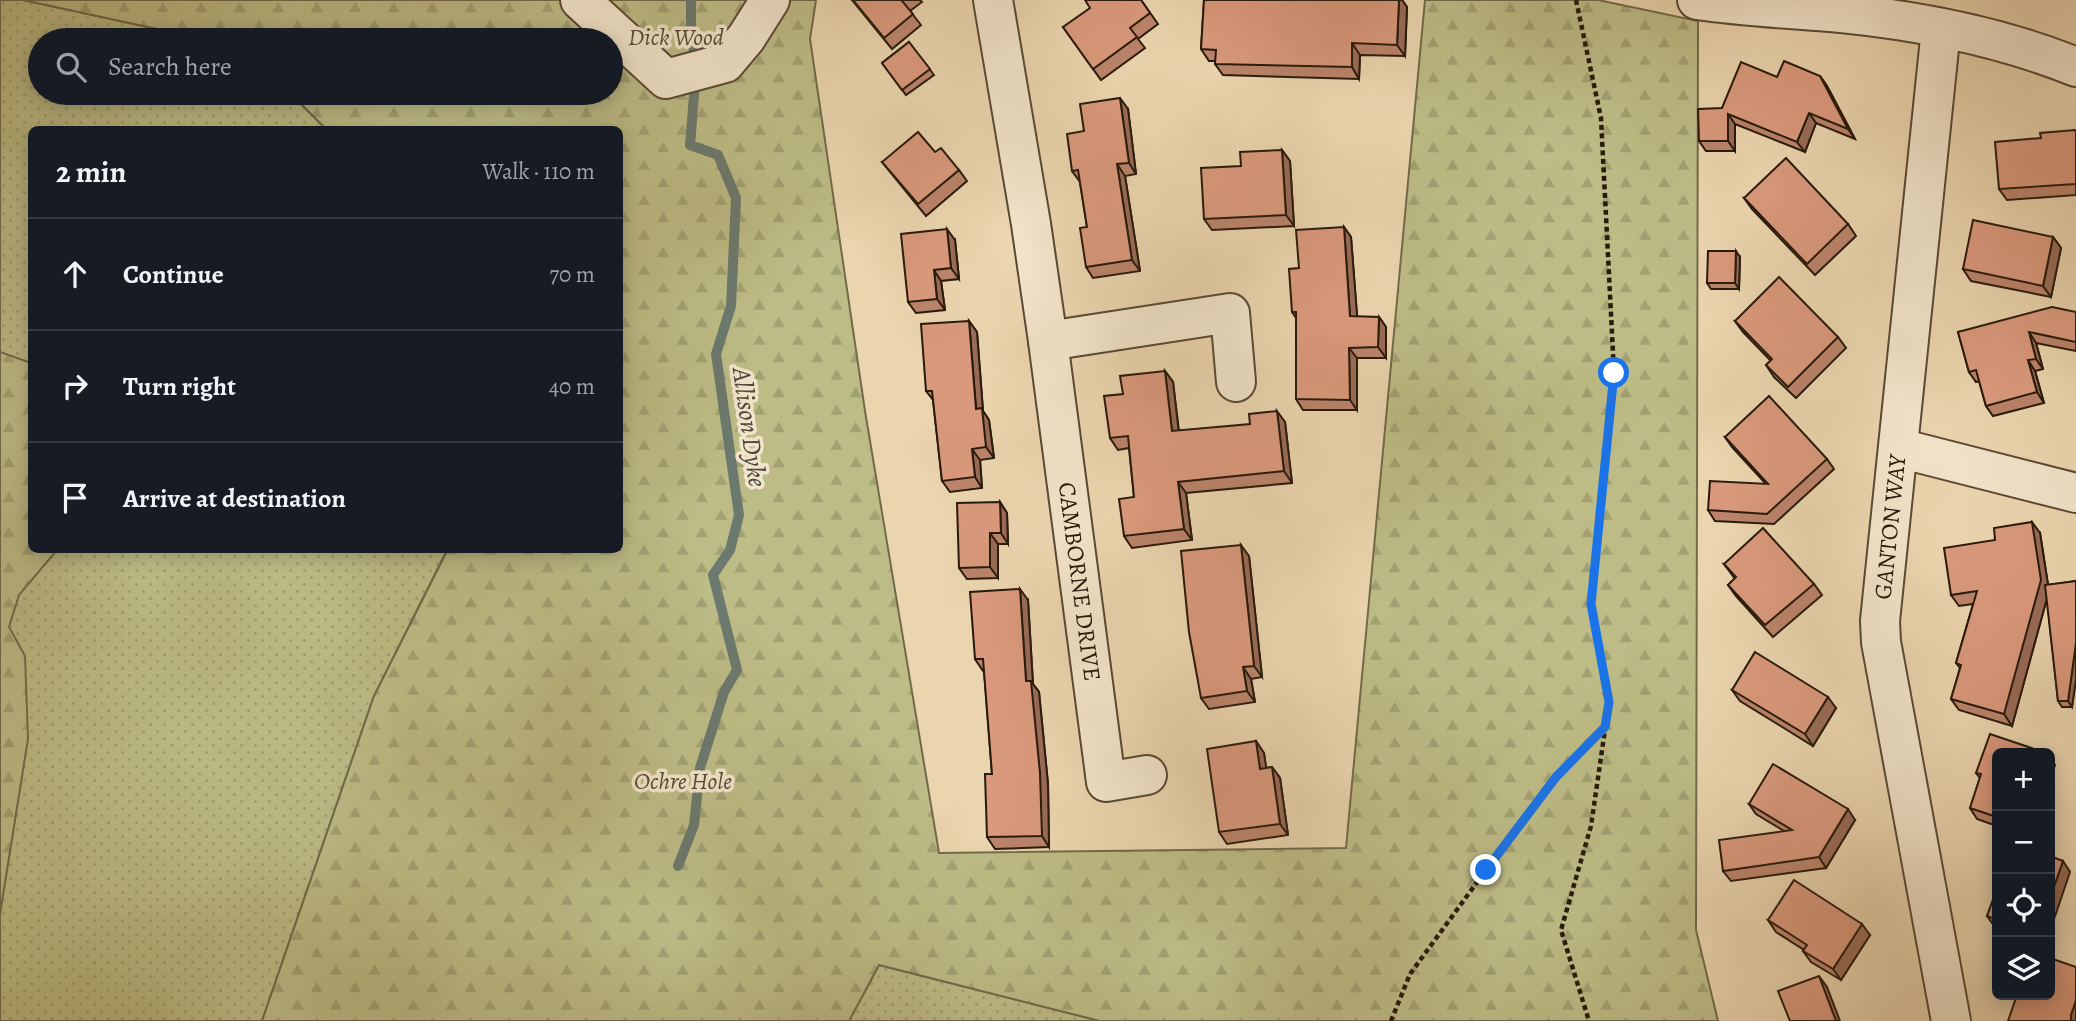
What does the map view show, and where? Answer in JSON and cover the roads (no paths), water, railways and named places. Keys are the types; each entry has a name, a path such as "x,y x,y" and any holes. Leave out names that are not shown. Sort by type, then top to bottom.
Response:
{"street":[{"path":"580,0 610,28"},
{"path":"623,40 666,79 725,63 746,38 770,0"},
{"name":"CAMBORNE DRIVE","path":"993,0 1048,341 1106,782 1147,775"},
{"path":"1697,0 1844,14 1941,29 1997,40 2076,67"},
{"name":"GANTON WAY","path":"1941,29 1881,611 1881,642 1951,1021"},
{"path":"1048,341 1228,299 1236,382"},
{"path":"1899,448 2076,493"}],"waterway":[{"name":"Allison Dyke","path":"678,866 694,825 700,768 724,692 737,670 713,575 730,550 739,515 716,354 731,306 736,198 718,155 690,145 696,71 691,0"}],"park label":[{"name":"Dick Wood","path":"676,37"},
{"name":"Ochre Hole","path":"683,781"}]}
